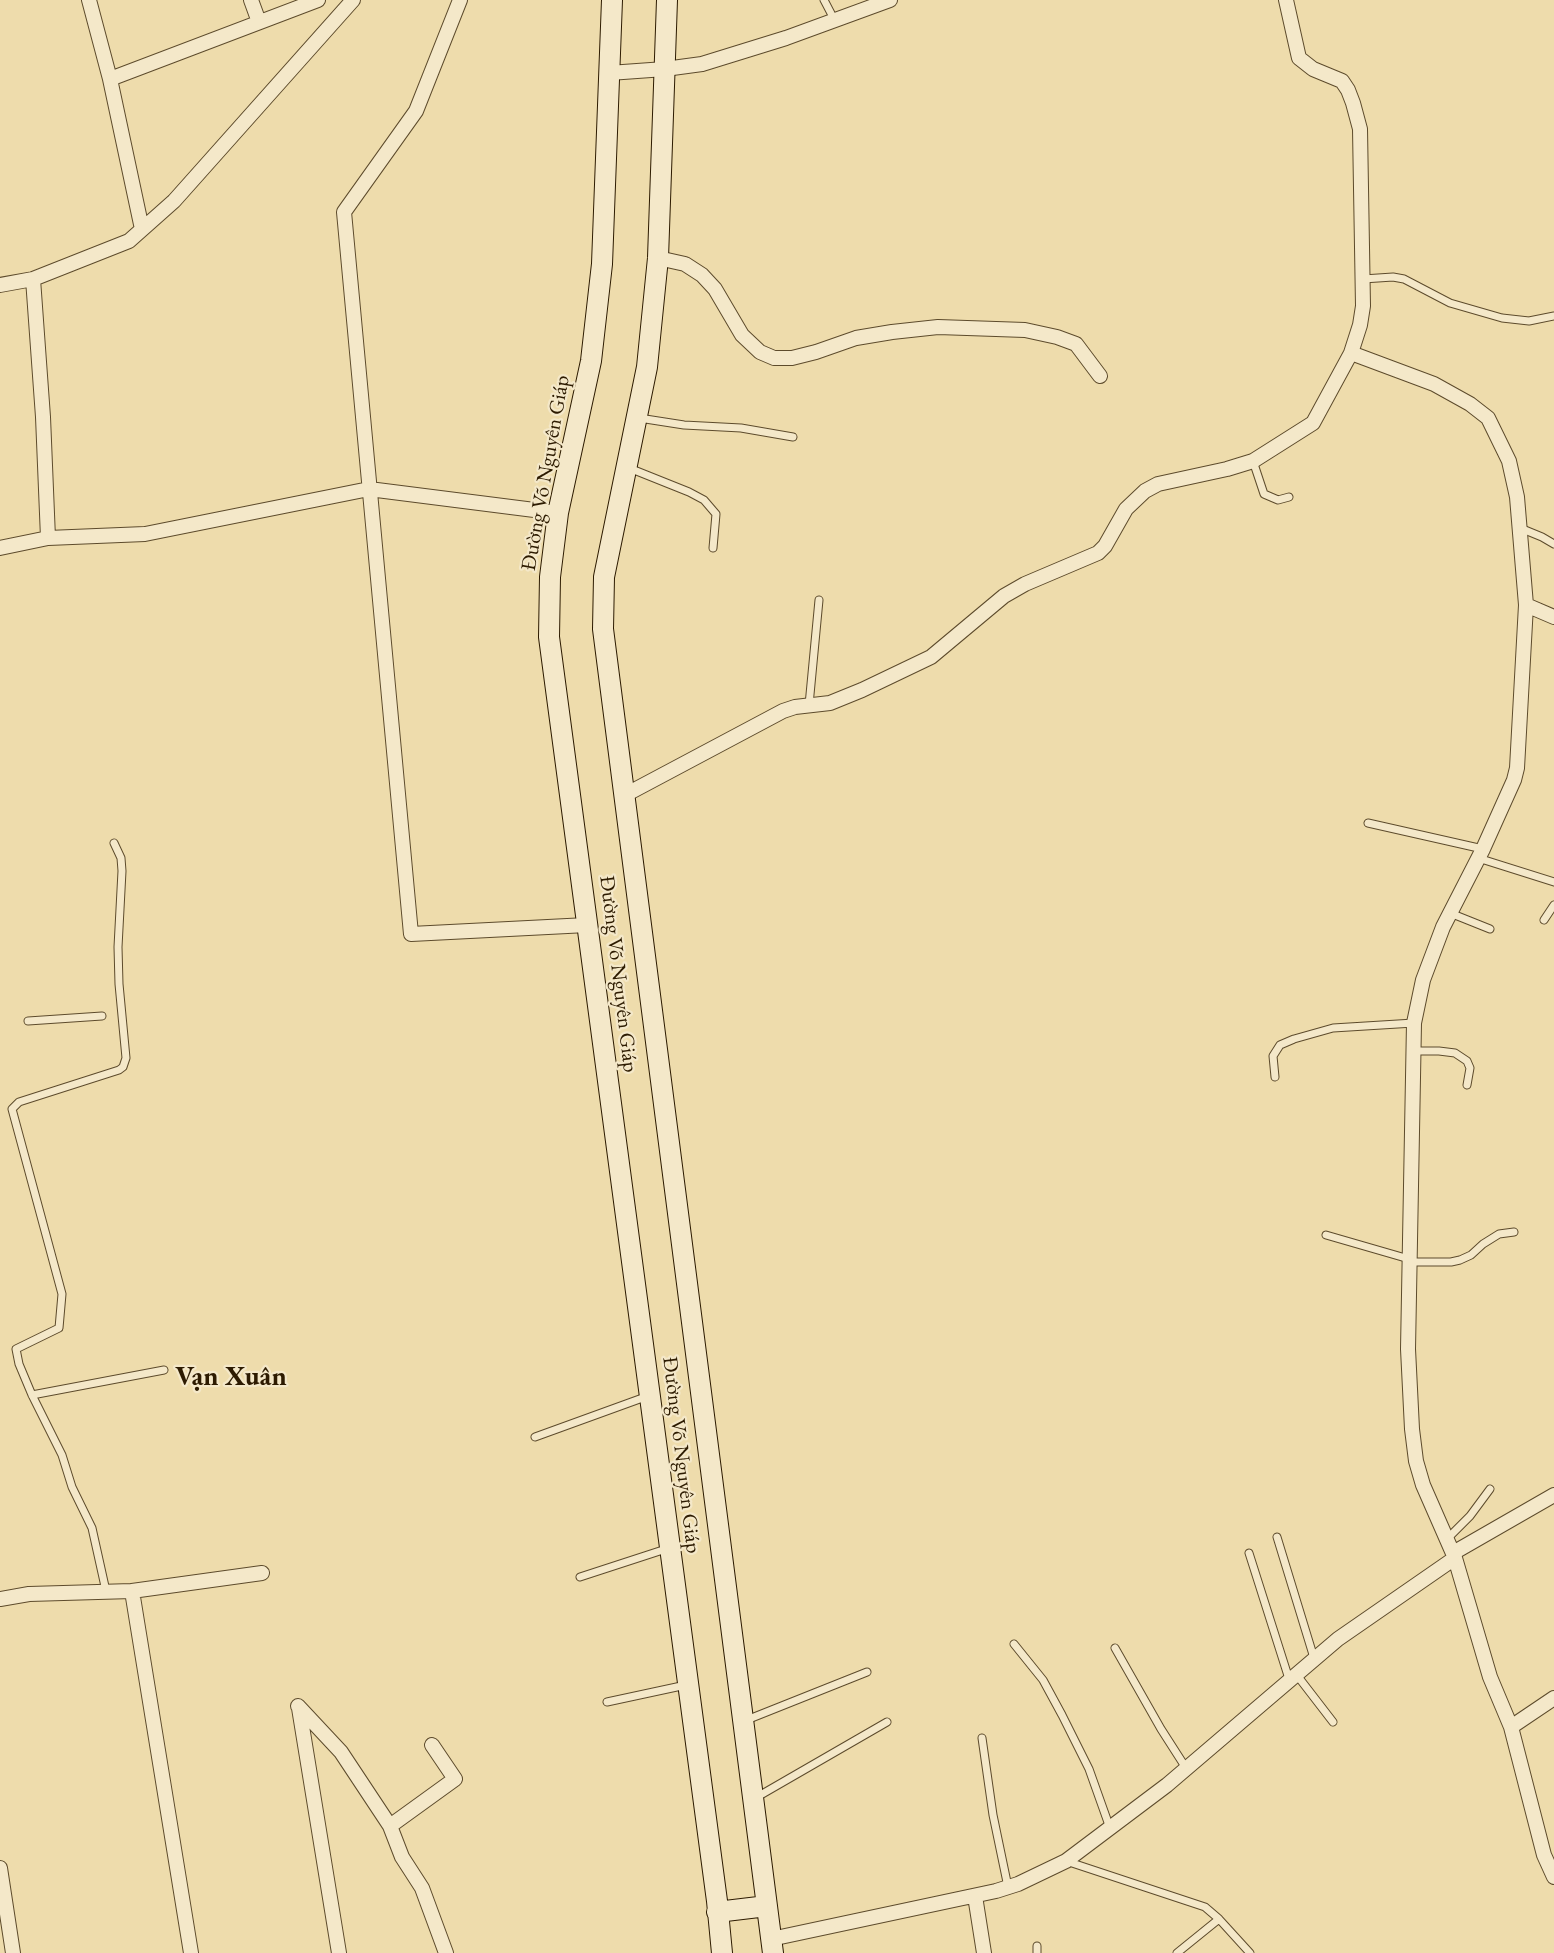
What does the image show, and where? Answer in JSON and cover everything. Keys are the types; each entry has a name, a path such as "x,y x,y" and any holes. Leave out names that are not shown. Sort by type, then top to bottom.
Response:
{"main road":[{"name":"Đường Võ Nguyên Giáp","path":"612,0 602,264 591,361 558,513 550,577 549,637 722,1953"},
{"name":"Đường Võ Nguyên Giáp","path":"667,0 658,258 647,367 604,577 603,629 772,1946"},
{"path":"717,1912 767,1905"}],"street":[{"path":"89,0 110,79 142,229"},
{"path":"251,0 259,22"},
{"path":"110,79 318,0"},
{"path":"0,285 33,279 129,241 174,201 353,0"},
{"path":"460,0 416,111 344,212 411,933 587,925"},
{"path":"609,73 702,64 835,21 890,0"},
{"path":"625,795 783,711 795,707 830,703 931,657 1004,596 1025,584 1098,553 1105,546 1126,509 1145,491 1158,484 1253,461 1313,423 1351,353 1362,315 1360,129 1348,90 1341,81 1313,69 1299,58 1286,0"},
{"path":"658,258 686,264 702,275 715,289 742,335 760,352 774,358 792,358 856,338 892,332 938,327 1025,330 1076,344 1100,376"},
{"path":"33,279 43,417 48,538"},
{"path":"1351,353 1434,384 1470,404 1488,418 1509,461 1520,528 1526,605 1517,768 1514,780 1481,854 1436,944 1423,980 1414,1023 1408,1348 1416,1461 1423,1485 1454,1555 1490,1677 1511,1727 1544,1855 1554,1877"},
{"path":"0,548 48,538 145,534 369,489 558,513"},
{"path":"1526,605 1554,617"},
{"path":"772,1946 1008,1887 1066,1861 1186,1768 1338,1639 1454,1555 1554,1495"},
{"path":"0,1599 29,1594 132,1591 262,1573"},
{"path":"132,1591 191,1953"},
{"path":"1511,1727 1554,1698"},
{"path":"339,1953 298,1706 341,1752 390,1826 402,1857 422,1888 446,1953"},
{"path":"390,1826 455,1779 432,1745"},
{"path":"0,1868 13,1953"},
{"path":"975,1896 984,1953"}],"lane":[{"path":"824,0 835,21"},
{"path":"1363,279 1393,277 1404,279 1450,303 1502,318 1529,321 1554,316"},
{"path":"637,417 684,425 741,428 792,437"},
{"path":"1253,461 1264,494 1278,500 1289,496"},
{"path":"627,467 704,500 716,514 713,548"},
{"path":"1520,528 1554,544"},
{"path":"809,705 819,600"},
{"path":"1368,823 1481,854 1554,882"},
{"path":"106,1591 92,1528 72,1487 62,1455 19,1364 16,1348 59,1328 62,1294 12,1109 19,1102 119,1070 126,1058 120,1014 118,947 122,871 121,858 114,843"},
{"path":"1544,921 1554,905"},
{"path":"1450,913 1490,929"},
{"path":"28,1021 102,1016"},
{"path":"1275,1077 1273,1056 1281,1045 1294,1039 1333,1028 1414,1023"},
{"path":"1413,1051 1455,1053 1467,1061 1470,1068 1467,1086"},
{"path":"1326,1235 1409,1260 1451,1262 1471,1255 1499,1234 1514,1232"},
{"path":"32,1395 164,1370"},
{"path":"534,1437 649,1395"},
{"path":"1447,1539 1470,1516 1490,1489"},
{"path":"1277,1537 1314,1658"},
{"path":"580,1577 669,1548"},
{"path":"1249,1553 1293,1676 1333,1722"},
{"path":"1014,1644 1043,1680 1062,1715 1089,1769 1110,1828"},
{"path":"1115,1648 1186,1768"},
{"path":"743,1721 867,1672"},
{"path":"607,1702 687,1684"},
{"path":"753,1798 887,1722"},
{"path":"982,1738 993,1815 1008,1887"},
{"path":"1066,1861 1205,1907 1220,1919 1250,1953"},
{"path":"1176,1953 1220,1919"}],"district":[{"name":"Vạn Xuân","path":"231,1378"}]}
